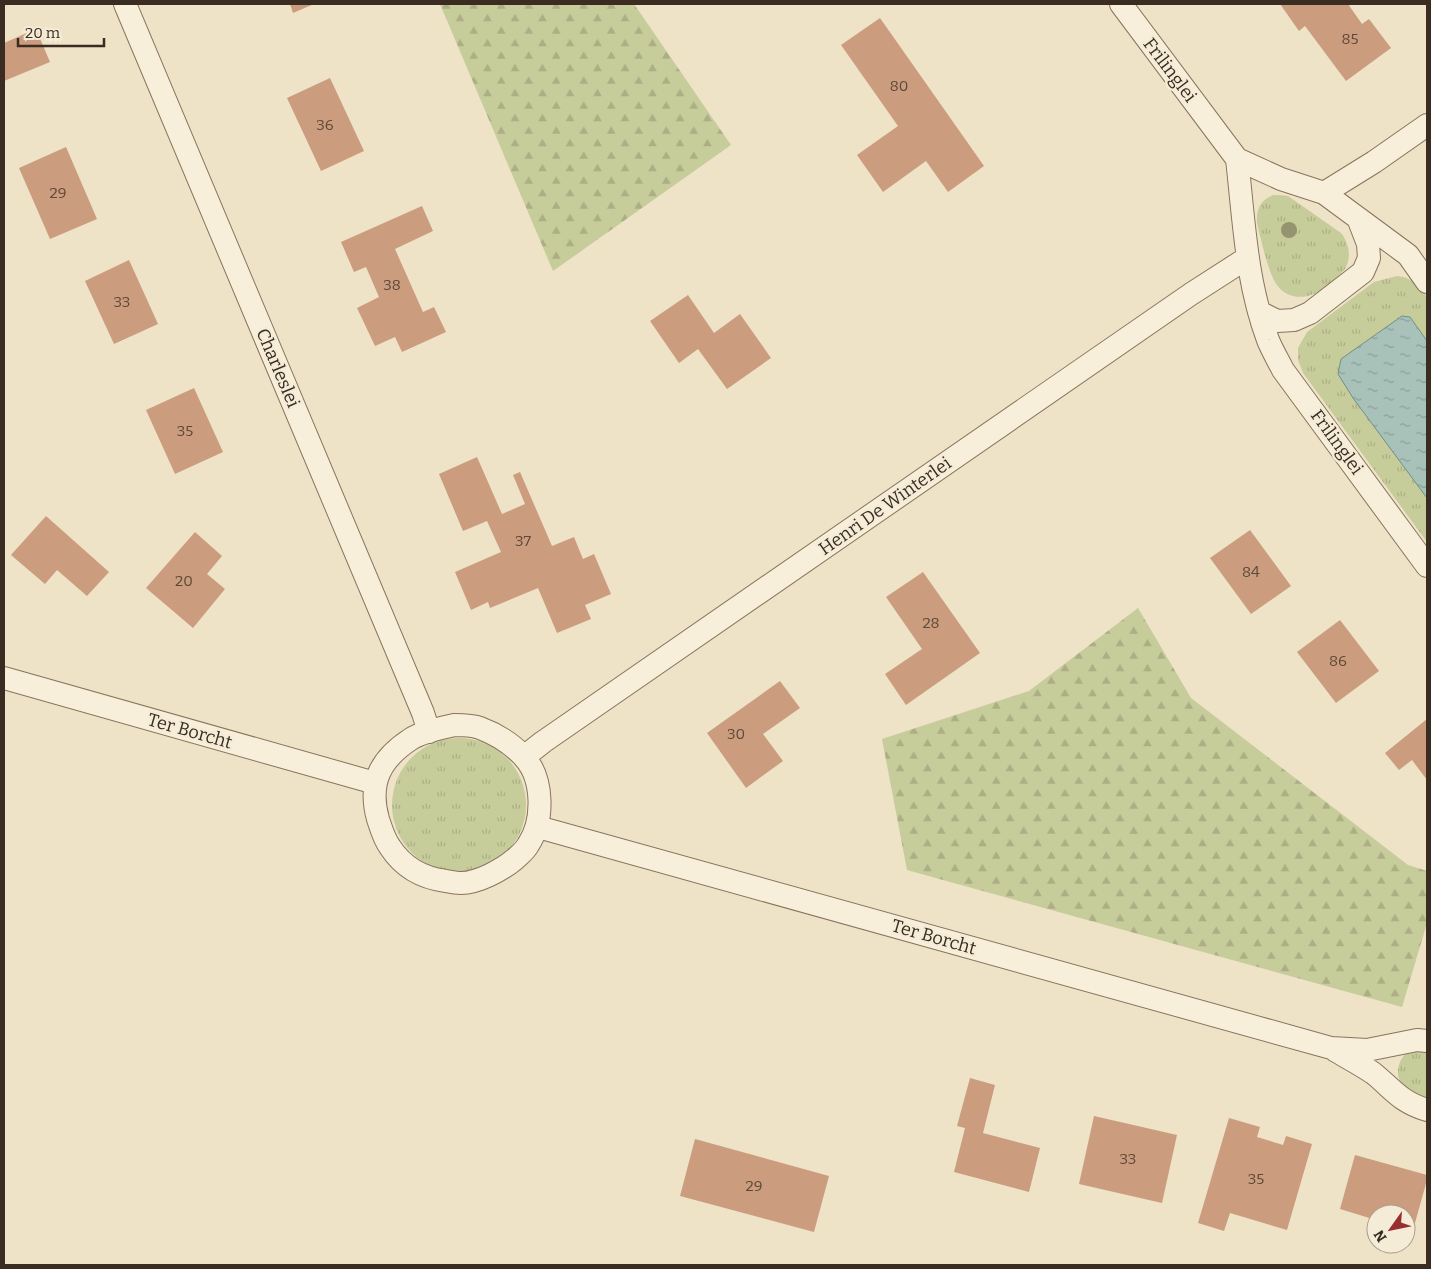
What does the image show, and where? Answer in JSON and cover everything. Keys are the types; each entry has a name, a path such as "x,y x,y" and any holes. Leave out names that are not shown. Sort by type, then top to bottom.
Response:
{"street":[{"name":"Charleslei","path":"125,4 429,732"},
{"name":"Frilinglei","path":"1121,4 1237,160 1281,180 1324,193 1408,256 1427,282"},
{"path":"1324,193 1374,162 1427,125"},
{"name":"Frilinglei","path":"1237,160 1247,258 1259,312 1269,342 1284,370 1427,566"},
{"path":"1259,312 1277,321 1294,320 1310,312 1363,272 1369,258 1368,244 1357,217"},
{"name":"Henri De Winterlei","path":"524,757 559,730 1191,294 1247,258"},
{"name":"Ter Borcht","path":"4,678 375,782"},
{"path":"454,725 478,727 503,739 524,757 534,774 541,804 538,827 528,847 508,865 487,877 462,884 432,879 411,869 400,860 389,845 381,829 374,805 375,782 383,764 412,737 454,725"},
{"name":"Ter Borcht","path":"538,827 1331,1048 1367,1050 1417,1040 1427,1041"},
{"name":"Ter Borcht","path":"1331,1048 1370,1071 1403,1100 1427,1110"}],"green space":[{"path":"440,4 634,4 731,145 553,271"},
{"path":"1273,195 1288,196 1341,233 1346,241 1349,255 1345,269 1322,290 1308,296 1293,296 1285,293 1277,285 1269,269 1257,218 1258,210 1262,203"},
{"path":"1397,276 1414,282 1427,297 1427,542 1303,373 1298,360 1298,348 1307,332 1374,282"},
{"path":"1138,608 1191,698 1408,865 1427,871 1427,923 1402,1007 907,870 882,739 1029,691"},
{"path":"459,738 484,744 506,758 520,780 526,805 520,830 506,852 484,866 459,872 434,866 412,852 398,830 392,805 398,780 412,758 434,744"},
{"path":"1427,1049 1427,1099 1415,1095 1405,1088 1401,1083 1398,1072 1400,1062 1408,1052"}],"water":[{"path":"1402,316 1410,317 1427,341 1427,498 1353,398 1338,374 1341,359"}],"building":[{"path":"290,4 314,4 293,13"},
{"path":"1280,4 1348,4 1362,24 1369,19 1391,48 1346,81 1305,26 1299,31"},
{"path":"880,18 984,166 948,192 926,161 883,192 857,155 898,126 841,45"},
{"path":"36,29 50,62 4,81 4,43"},
{"path":"330,78 364,151 321,171 287,98"},
{"path":"66,147 97,219 50,239 19,168"},
{"path":"422,206 433,231 395,249 423,312 434,307 446,332 402,352 395,337 375,346 357,308 379,297 366,267 354,272 341,242"},
{"path":"129,260 158,324 114,344 85,281"},
{"path":"688,295 714,333 740,314 771,358 727,389 698,349 679,363 650,321"},
{"path":"194,388 223,452 175,474 146,410"},
{"path":"477,457 502,514 525,504 513,475 520,472 552,546 574,537 583,559 594,554 611,594 585,605 591,619 557,633 538,588 490,608 488,602 471,610 455,572 501,552 487,521 463,531 439,474"},
{"path":"46,516 109,572 87,596 57,570 45,584 11,555"},
{"path":"1250,530 1291,586 1251,614 1210,558"},
{"path":"195,532 222,556 207,574 225,589 193,628 146,588"},
{"path":"923,572 980,653 906,705 885,674 922,649 886,597"},
{"path":"1340,620 1379,671 1336,703 1297,652"},
{"path":"780,681 800,708 763,734 783,761 746,788 707,733"},
{"path":"1427,719 1427,780 1412,760 1399,770 1385,753"},
{"path":"970,1078 995,1085 983,1133 1040,1148 1029,1192 954,1172 965,1128 957,1126"},
{"path":"1094,1116 1177,1135 1162,1203 1079,1184"},
{"path":"1229,1118 1260,1127 1257,1137 1283,1145 1286,1136 1312,1144 1287,1230 1230,1213 1224,1231 1198,1223"},
{"path":"695,1139 829,1176 814,1232 680,1196"},
{"path":"1355,1155 1427,1175 1416,1219 1416,1204 1366,1204 1366,1217 1340,1209"}]}
